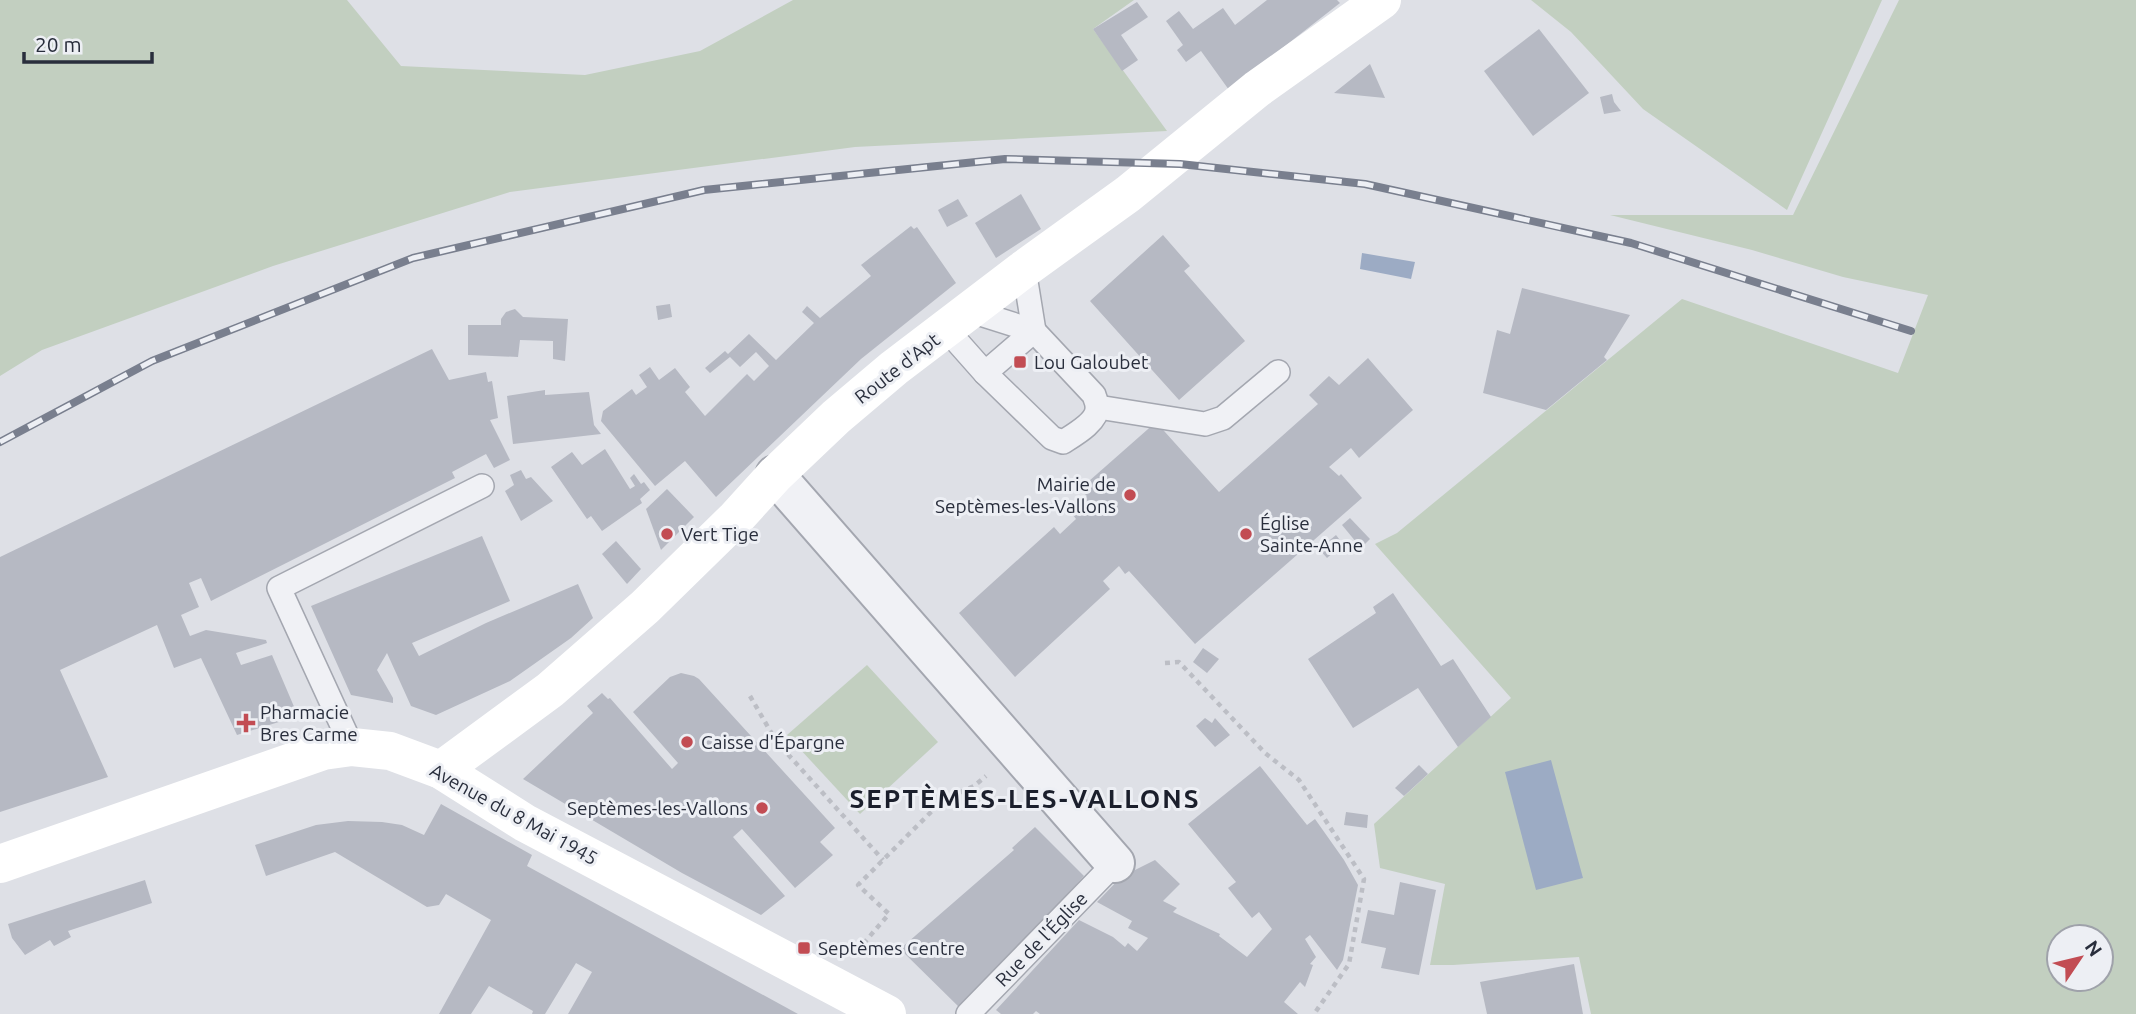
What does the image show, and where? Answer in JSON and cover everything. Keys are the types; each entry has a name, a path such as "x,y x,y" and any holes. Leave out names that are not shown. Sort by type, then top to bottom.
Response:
{"main road":[{"name":"Route d'Apt","path":"441,770 550,690 645,607 736,518 775,475 836,417 894,368 1128,194 1258,89 1382,0"},
{"name":"Avenue du 8 Mai 1945","path":"0,864 323,751 352,747 390,751 441,770 526,823 887,1014"}],"street":[{"path":"775,475 1115,863"}],"lane":[{"path":"958,320 985,373 1052,438 1063,442 1073,436 1094,417 1098,407 1094,395 1034,331 1024,269"},
{"path":"958,320 1034,331"},
{"path":"985,373 1034,331"},
{"path":"1098,407 1205,424 1223,418 1278,372"},
{"path":"352,747 279,588 482,486"},
{"name":"Rue de l'Église","path":"968,1014 1115,863"}],"path":[{"path":"1165,663 1179,662 1265,753 1299,780 1364,879 1349,964 1314,1014"},
{"path":"750,696 776,741 883,860"},
{"path":"864,961 855,953 889,914 858,885 943,800 974,786 1017,751"}],"green space":[{"path":"0,0 347,0 401,66 585,75 700,51 793,0 1134,0 1093,29 1167,131 855,147 510,192 273,266 42,350 0,376"},
{"path":"1531,0 1882,0 1787,210 1643,109 1571,32"},
{"path":"1899,0 2136,0 2136,1014 1591,1014 1579,957 1430,965 1445,884 1380,868 1374,824 1511,698 1375,544 1397,533 1682,299 1898,373 1928,295 1843,277 1752,250 1610,215 1793,215"},
{"path":"867,665 938,742 860,814 787,735"}],"water":[{"path":"1362,253 1415,262 1411,279 1360,269"},
{"path":"1551,760 1583,878 1536,890 1505,772"}],"building":[{"path":"1267,0 1337,0 1340,3 1229,90 1201,51 1186,62 1177,50 1183,45 1166,21 1179,11 1193,29 1223,8 1235,25"},
{"path":"1137,2 1148,17 1121,35 1138,60 1122,71 1093,29"},
{"path":"1539,29 1589,93 1533,136 1484,71"},
{"path":"1370,64 1385,98 1334,93 1349,81"},
{"path":"1612,94 1621,111 1604,114 1600,97"},
{"path":"1021,194 1041,229 996,258 975,223"},
{"path":"958,199 968,216 947,227 938,210"},
{"path":"911,226 914,229 917,227 956,283 861,359 716,497 685,461 655,486 601,421 603,411 632,389 636,395 647,387 639,375 650,367 659,380 675,368 690,387 685,392 705,416 747,374 754,381 769,366 756,352 740,367 730,357 710,373 705,368 725,351 728,354 749,334 776,360 814,323 802,312 807,306 820,318 871,276 861,265"},
{"path":"1163,235 1190,266 1184,271 1245,341 1179,400 1090,301"},
{"path":"1522,288 1630,315 1604,357 1607,360 1546,410 1483,393 1497,330 1510,334"},
{"path":"670,304 672,317 658,320 656,306"},
{"path":"515,309 523,317 568,319 565,361 553,359 553,341 520,340 518,357 468,355 468,325 501,325 501,319 506,312"},
{"path":"432,349 449,380 486,372 488,382 492,381 498,418 490,420 510,460 494,468 486,454 452,472 455,478 211,601 201,578 189,583 199,607 181,615 190,636 206,630 266,640 267,643 236,653 241,665 272,655 298,716 237,735 201,658 174,668 157,625 60,670 108,777 0,812 0,557"},
{"path":"1368,358 1413,410 1359,458 1351,448 1329,467 1339,476 1341,474 1362,498 1195,644 1129,571 1125,574 1119,566 1103,581 1110,589 1015,677 959,613 1054,527 1060,534 1076,519 1070,511 1087,496 1080,489 1156,422 1219,492 1318,404 1309,395 1329,376 1339,385"},
{"path":"545,390 545,395 589,392 594,425 601,434 513,444 507,396"},
{"path":"605,449 630,489 635,486 630,478 634,474 641,484 644,482 650,490 640,499 642,503 602,531 591,516 587,519 551,467 572,452 582,465"},
{"path":"521,470 526,479 531,477 553,501 521,521 505,491 514,485 510,475"},
{"name":"Vert Tige","path":"667,489 694,517 661,550 646,509"},
{"path":"1350,518 1370,539 1361,548 1342,525"},
{"path":"1336,535 1343,544 1327,558 1319,549"},
{"path":"482,536 510,601 412,643 419,656 486,623 578,584 593,618 571,638 510,681 436,715 411,706 387,653 377,670 393,698 393,703 351,695 311,606"},
{"path":"616,541 641,569 627,584 602,554"},
{"path":"1393,593 1441,666 1453,659 1491,717 1458,747 1418,688 1353,728 1308,659 1376,613 1373,607"},
{"path":"1203,648 1219,659 1207,673 1193,662"},
{"path":"681,673 699,679 835,828 820,842 833,855 795,888 742,829 733,837 785,896 761,915 682,873 523,779 593,713 587,706 602,693 610,698 672,769 678,763 633,712 670,677"},
{"path":"1205,718 1212,723 1215,718 1230,735 1215,747 1196,726"},
{"path":"1419,765 1428,774 1404,796 1395,788"},
{"path":"1260,766 1307,825 1315,819 1358,885 1343,960 1337,970 1310,935 1305,939 1316,957 1310,964 1313,965 1305,987 1300,982 1284,1002 1298,1014 1040,1014 1036,1011 1033,1014 1001,1014 996,1010 1079,920 1113,937 1125,947 1128,943 1137,951 1148,938 1128,928 1132,921 1097,902 1121,877 1155,860 1180,884 1163,901 1177,908 1173,912 1220,934 1219,936 1247,957 1272,929 1259,912 1252,918 1228,888 1236,882 1188,824"},
{"path":"441,804 532,855 527,866 798,1014 568,1014 592,972 576,963 545,1014 532,1014 533,1011 489,986 471,1014 439,1014 491,920 446,894 439,905 427,907 335,852 266,876 255,845 316,825 348,821 402,825 424,835"},
{"path":"1346,812 1368,815 1367,828 1344,825"},
{"path":"1035,827 1084,876 962,1010 900,949 1014,850 1012,848"},
{"path":"145,880 152,903 68,931 71,937 54,946 50,940 25,955 12,938 8,924"},
{"path":"1400,882 1436,890 1419,975 1381,968 1386,948 1361,943 1368,910 1394,915"},
{"path":"1574,964 1583,1014 1487,1014 1480,982"}],"railway":[{"path":"0,442 152,361 413,258 704,190 1005,159 1180,164 1365,184 1631,243 1911,331"}],"place":[{"name":"Lou Galoubet","path":"1020,362"},
{"name":"Mairie de Septèmes-les-Vallons","path":"1130,495"},
{"name":"Vert Tige","path":"667,534"},
{"name":"Église Sainte-Anne","path":"1246,534"},
{"name":"Pharmacie Bres Carme","path":"246,723"},
{"name":"Caisse d'Épargne","path":"687,742"},
{"name":"Septèmes-les-Vallons","path":"762,808"},
{"name":"Septèmes Centre","path":"804,948"}],"district":[{"name":"SEPTÈMES-LES-VALLONS","path":"1025,798"}]}
